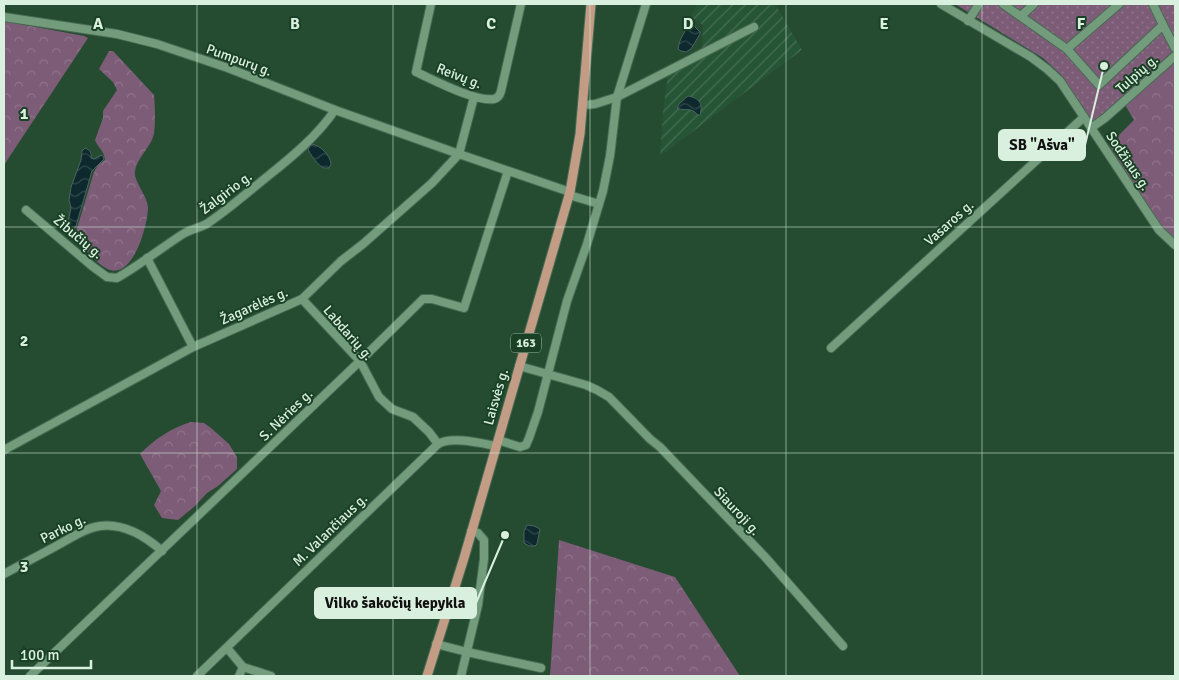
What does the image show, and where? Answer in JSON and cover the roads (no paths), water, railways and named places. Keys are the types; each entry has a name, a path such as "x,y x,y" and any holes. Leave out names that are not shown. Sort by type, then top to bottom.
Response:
{"main road":[{"name":"Laisvės g.","path":"427,676 569,194 577,156 583,105 591,4"}],"street":[{"name":"Reivų g.","path":"431,4 416,72 474,98 493,99 496,99 501,91 521,4"},
{"path":"438,444 442,441 451,440 497,443 520,447 526,445 530,438 568,301 600,204 610,156 616,97 646,4"},
{"name":"Sodžiaus g.","path":"941,4 1031,57 1047,68 1060,81 1159,230 1175,245"},
{"path":"968,20 980,4"},
{"path":"1003,4 1067,49 1098,85 1163,25"},
{"path":"1020,16 1034,4"},
{"path":"1067,49 1120,4"},
{"path":"1153,4 1175,48"},
{"name":"Pumpurų g.","path":"4,17 141,39 228,68 336,110 459,154"},
{"path":"583,105 595,104 616,97 754,27"},
{"name":"Tulpių g.","path":"1091,128 1105,118 1175,56"},
{"path":"474,98 459,154 600,204"},
{"name":"Žalgirio g.","path":"117,278 187,232 206,225 312,138 336,110"},
{"name":"Vasaros g.","path":"831,348 1084,117"},
{"name":"Žagarėlės g.","path":"4,450 193,347 302,299 341,261 432,183 459,154"},
{"name":"S. Nėries g.","path":"30,676 162,552 423,299 432,299 464,308 508,171"},
{"name":"Žibučių g.","path":"26,210 92,266 107,277 117,278"},
{"path":"148,258 193,347"},
{"name":"Labdarių g.","path":"302,299 360,362 379,397 392,409 414,417 438,444"},
{"name":"Siauroji g.","path":"519,366 586,385 609,398 660,447 759,552 843,646"},
{"name":"M. Valančiaus g.","path":"197,676 438,444"},
{"name":"Parko g.","path":"4,574 83,531 99,526 118,527 135,532 162,552"},
{"path":"461,676 478,605 485,545 481,535 471,531"},
{"path":"436,644 541,668"},
{"path":"227,648 243,666 272,676"},
{"path":"239,676 243,666"}],"water":[{"path":"692,24 700,34 691,49 686,52 681,51 678,49 681,38"},
{"path":"688,96 700,102 700,115 690,110 677,108"},
{"path":"312,144 327,154 331,164 329,168 322,167 312,157 308,149"},
{"path":"85,148 90,152 91,158 94,159 101,155 104,159 92,171 76,226 71,230 68,227 68,222 71,208 69,200 71,187 81,160 82,151"},
{"path":"527,525 540,529 535,546 529,546 524,543 524,531"}],"place":[{"name":"SB \"Ašva\"","path":"1104,66"},
{"name":"Vilko šakočių kepykla","path":"505,535"}]}
